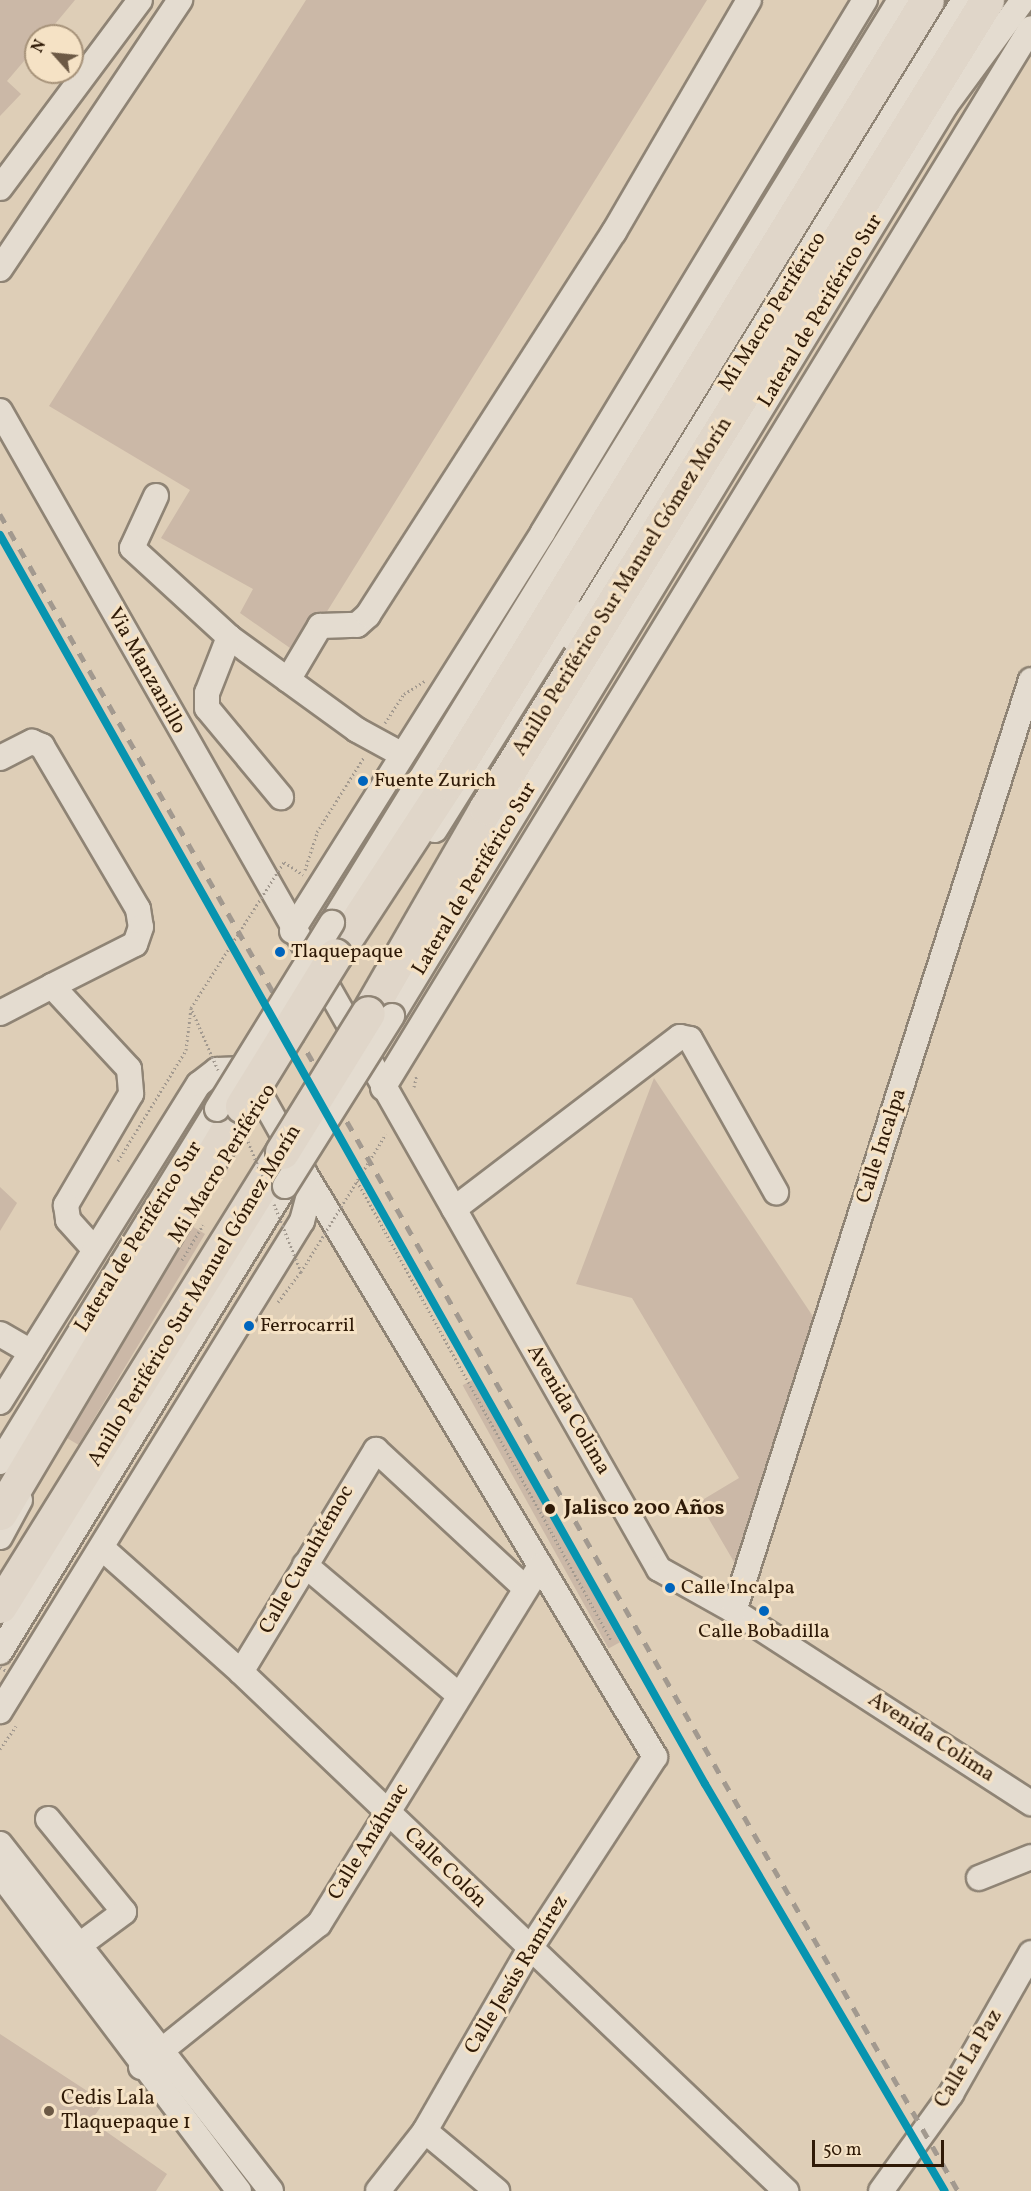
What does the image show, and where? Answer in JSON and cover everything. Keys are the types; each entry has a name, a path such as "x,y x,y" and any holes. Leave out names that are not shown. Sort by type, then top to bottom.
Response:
{"highway":[{"path":"0,1513 238,1114 339,961 927,0"},
{"name":"Anillo Periférico Sur Manuel Gómez Morín","path":"0,1606 280,1172 486,808 987,0"},
{"path":"946,105 997,0"}],"street":[{"path":"0,188 140,0"},
{"path":"0,269 180,0"},
{"path":"288,680 320,626 357,625 368,615 614,232 749,0"},
{"path":"292,931 401,754 543,532 865,0"},
{"name":"Lateral de Periférico Sur","path":"0,1462 238,1114 332,923 900,0"},
{"name":"Mi Macro Periférico","path":"339,961 461,792 947,0"},
{"name":"Mi Macro Periférico","path":"373,1010 472,801 964,0"},
{"name":"Lateral de Periférico Sur","path":"373,1010 946,105 1023,0"},
{"path":"383,1088 1031,28"},
{"name":"Via Manzanillo","path":"0,411 292,931 383,1088"},
{"path":"156,496 132,548 229,637 374,740 401,754"},
{"path":"229,637 207,693 207,708 281,796"},
{"name":"Calle Incalpa","path":"734,1611 1031,680"},
{"path":"0,758 32,742 42,746 138,909 141,927 135,944 0,1013"},
{"path":"52,986 129,1069 131,1094 66,1205 68,1220 94,1249"},
{"path":"454,1209 680,1037 690,1039 776,1192"},
{"path":"0,1402 199,1084 217,1070 246,1070 253,1076 280,1172 540,1566"},
{"name":"Avenida Colima","path":"383,1088 659,1569 734,1611 1031,1803"},
{"name":"Mi Macro Periférico","path":"0,1538 238,1114"},
{"path":"0,1711 302,1221 309,1195 280,1172"},
{"path":"4,1662 280,1172"},
{"name":"Mi Macro Periférico","path":"0,1576 280,1172"},
{"path":"0,1334 31,1352"},
{"name":"Calle Cuauhtémoc","path":"241,1672 376,1450 524,1587"},
{"name":"Calle Colón","path":"102,1548 241,1672 529,1950 786,2191"},
{"path":"305,1565 459,1695"},
{"name":"Calle Anáhuac","path":"141,2067 303,1941 388,1812 524,1587 540,1566"},
{"name":"Calle Jesús Ramírez","path":"378,2191 425,2131 529,1950 655,1757 573,1612 540,1566"},
{"path":"48,1819 124,1912 70,1952"},
{"path":"0,1844 141,2067 239,2191"},
{"path":"979,1878 1031,1857"},
{"path":"0,1874 160,2052 271,2191"},
{"name":"Calle La Paz","path":"881,2191 951,2094 1031,1953"},
{"path":"425,2131 497,2191"},
{"path":"216,2162 236,2147"}],"path":[{"path":"112,1170 186,1050 191,1008 284,862 303,875 317,832 374,740 404,694 432,676"},
{"path":"191,1008 222,1080"},
{"path":"238,1114 280,1172 301,1272 386,1134"},
{"path":"357,1181 611,1640"},
{"path":"0,1667 4,1662"}],"building":[{"path":"0,0 75,0 55,24 24,24 24,61 7,81 21,94 0,116"},
{"path":"306,0 707,0 300,655 240,613 253,589 161,538 190,490 49,406"},
{"path":"654,1078 816,1321 737,1567 699,1502 739,1478 632,1298 576,1284"},
{"path":"0,1187 17,1203 0,1231"},
{"path":"189,1224 205,1234 78,1445 62,1435"},
{"name":"Jalisco 200 Años","path":"474,1379 620,1642 609,1649 463,1385"},
{"name":"Cedis Lala Tlaquepaque 1","path":"0,2034 104,2102 91,2121 167,2174 156,2191 0,2191"}],"railway":[{"path":"0,514 958,2191"}],"transit line":[{"path":"0,535 705,1784 945,2191"}],"place":[{"name":"Fuente Zurich","path":"363,781"},
{"name":"Tlaquepaque","path":"280,952"},
{"name":"Ferrocarril","path":"249,1326"},
{"name":"Jalisco 200 Años","path":"550,1509"},
{"name":"Calle Incalpa","path":"670,1588"},
{"name":"Calle Bobadilla","path":"764,1611"},
{"name":"Cedis Lala Tlaquepaque 1","path":"49,2111"}]}
